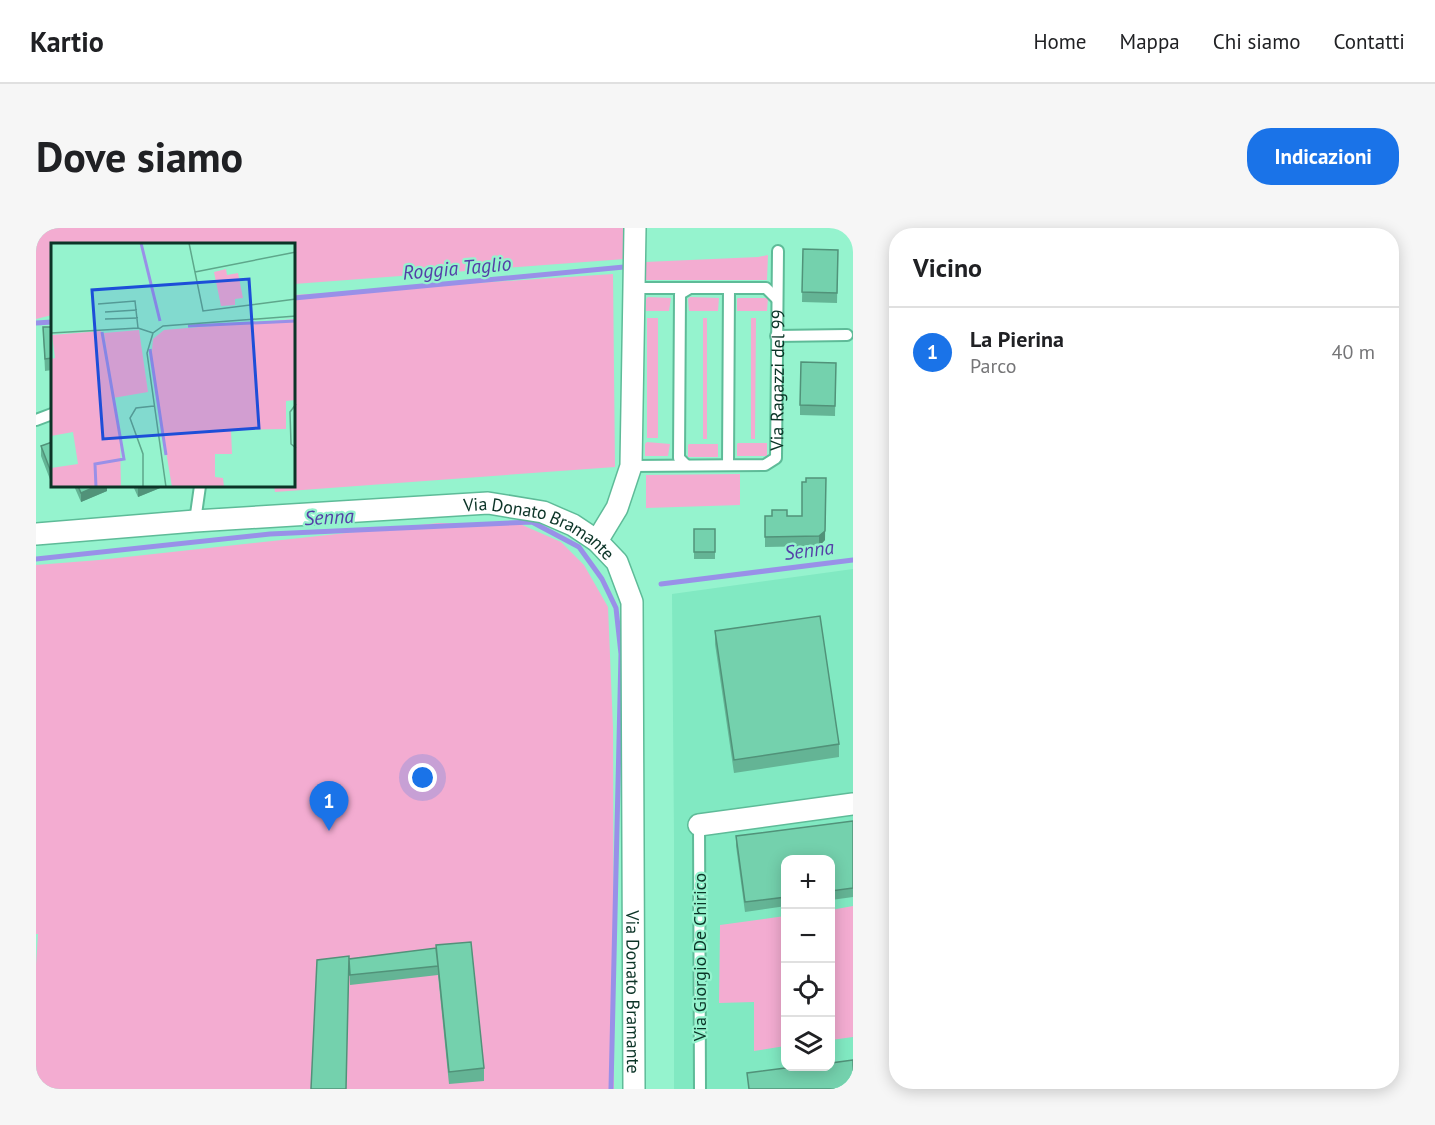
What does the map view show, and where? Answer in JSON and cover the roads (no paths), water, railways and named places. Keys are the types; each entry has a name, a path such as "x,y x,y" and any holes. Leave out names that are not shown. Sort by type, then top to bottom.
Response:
{"street":[{"path":"597,541 617,508 631,466 635,228"},
{"name":"Via Donato Bramante","path":"36,534 195,521 488,503 543,512 573,525 597,541 617,562 632,602 634,1089"},
{"path":"699,825 853,804"}],"lane":[{"name":"Via Ragazzi del 99","path":"631,466 765,465 776,458 778,251"},
{"name":"Via Ragazzi del 99","path":"635,288 766,288 777,299"},
{"path":"686,465 679,458 680,294 690,288"},
{"path":"728,465 729,288"},
{"path":"776,336 847,335"},
{"path":"36,420 51,414"},
{"path":"195,521 200,488"},
{"name":"Via Giorgio De Chirico","path":"699,825 700,1089"}],"waterway":[{"name":"Roggia Taglio","path":"296,298 624,267"},
{"name":"Roggia Taglio","path":"36,323 51,322"},
{"name":"Senna","path":"36,559 270,534 532,522 579,547 602,579 616,608 621,654 611,1089"},
{"name":"Senna","path":"661,584 853,560"}],"place":[{"name":"La Pierina","path":"329,831"}]}
